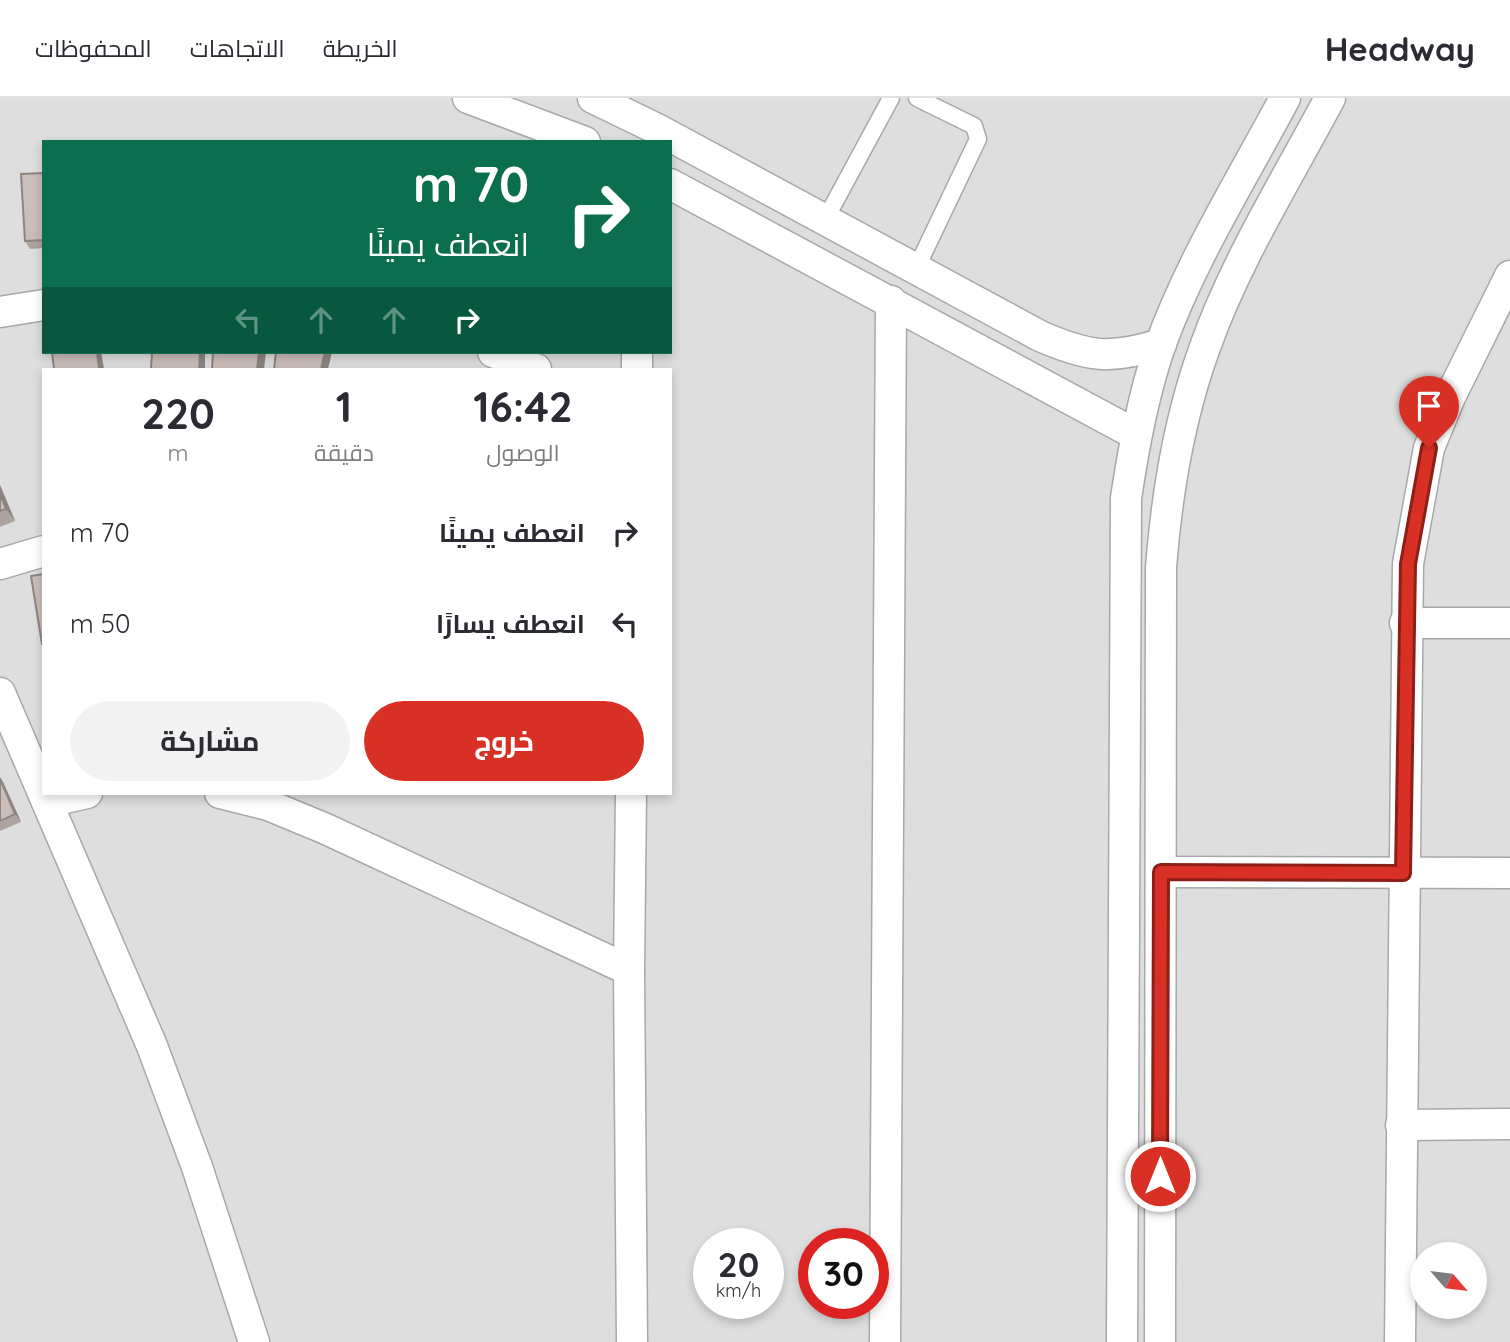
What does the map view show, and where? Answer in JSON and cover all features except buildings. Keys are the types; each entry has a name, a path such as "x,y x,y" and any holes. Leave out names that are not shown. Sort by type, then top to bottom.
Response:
{"street":[{"path":"468,98 580,140"},
{"path":"593,98 1065,346 1094,354 1125,355 1161,344"},
{"path":"1122,1342 1126,498 1135,434 1161,344 1190,278 1285,98"},
{"path":"1160,1342 1161,567 1174,454 1205,345 1227,293 1330,98"},
{"path":"672,185 1135,434"},
{"path":"1400,1342 1405,623 1408,564 1429,448 1450,397 1510,276"},
{"path":"885,1342 891,301"},
{"path":"0,312 42,305"},
{"path":"498,354 533,368"},
{"path":"0,564 42,552"},
{"path":"1405,623 1510,623"},
{"path":"0,693 42,790"},
{"path":"44,795 152,1046 197,1167 254,1342"},
{"path":"47,802 79,795"},
{"path":"228,795 268,805 326,828 629,970"},
{"path":"631,795 629,970 632,1342"},
{"path":"1161,872 1510,873"},
{"path":"1401,1125 1510,1124"},
{"path":"1122,1150 1160,1148"}],"lane":[{"path":"825,220 891,98"},
{"path":"916,269 978,139 974,126 917,98"}],"shaded area":[{"path":"0,98 1510,98 1510,1342 0,1342"}],"route":[{"path":"1160,1176 1161,872 1403,873 1408,564 1429,448"}]}
